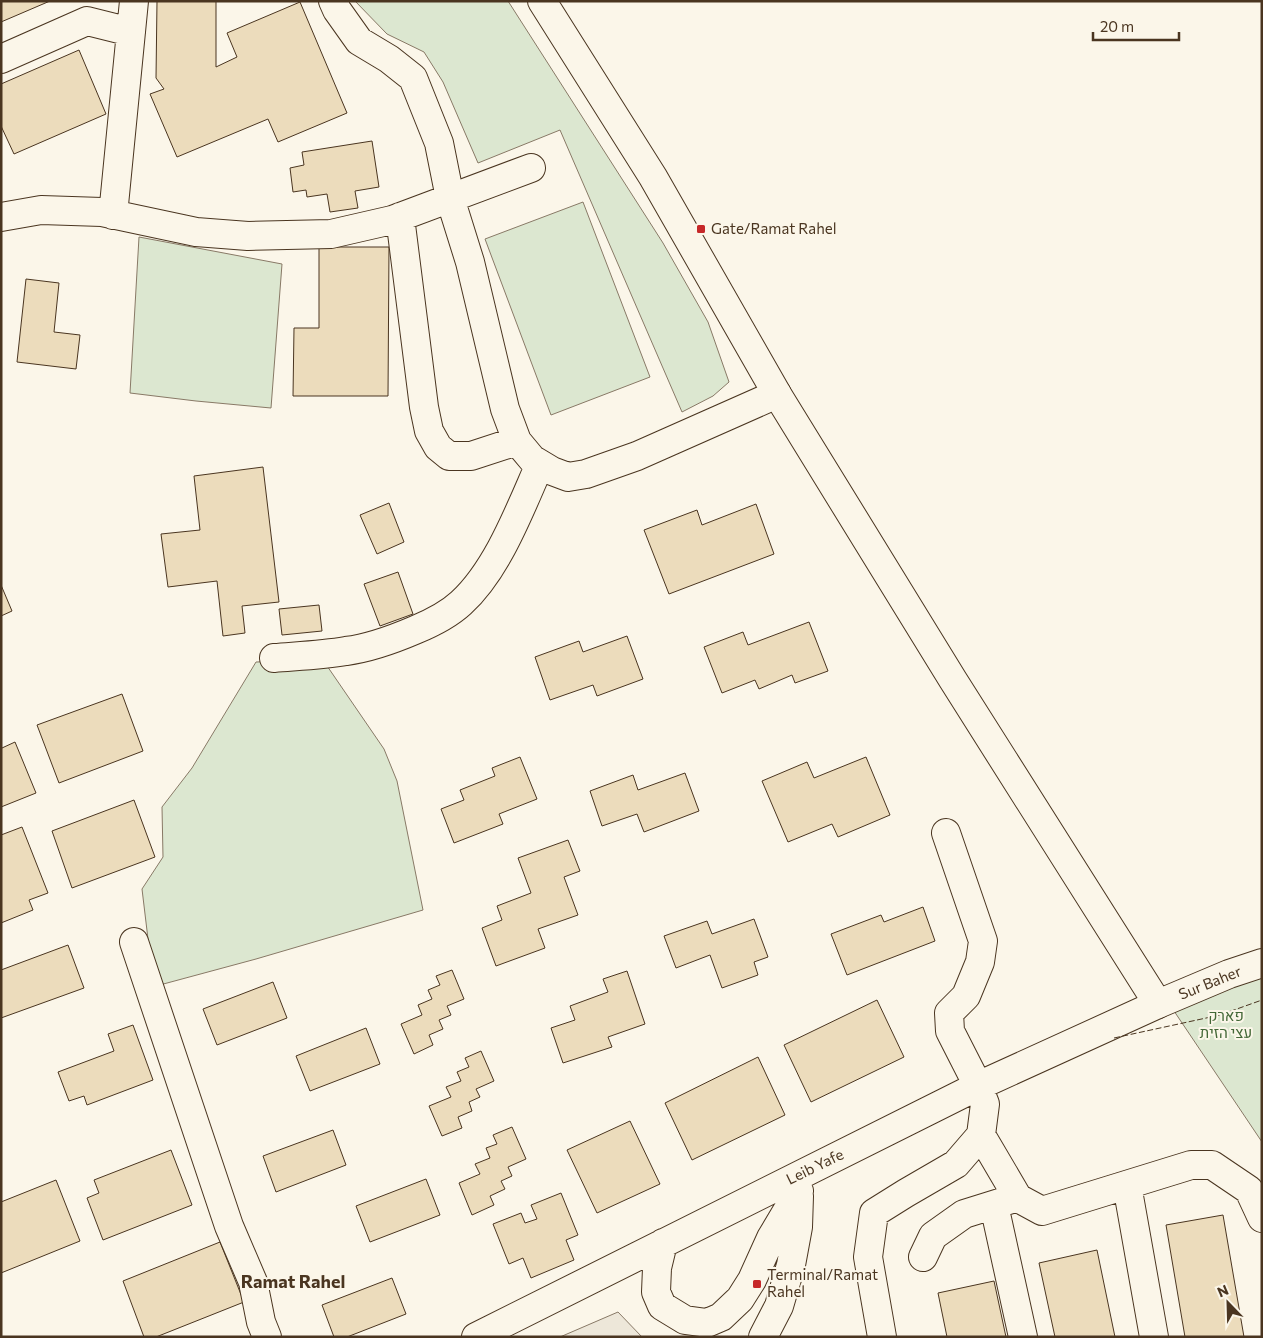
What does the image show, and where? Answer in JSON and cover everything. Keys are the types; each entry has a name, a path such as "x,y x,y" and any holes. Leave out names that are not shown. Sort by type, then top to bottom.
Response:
{"street":[{"path":"113,215 134,1"},
{"path":"333,1 337,10 359,41 389,59 413,78 439,143 450,198 470,262 505,409 517,441 532,459 552,472 568,476 586,474 637,456 777,394"},
{"path":"542,1 653,177 777,394 953,680 1158,1004"},
{"path":"1,59 88,21 131,32"},
{"path":"2,216 41,210 102,212 196,232 248,236 332,234 392,220 531,168"},
{"path":"400,217 424,407 429,431 438,447 449,456 471,456 517,441"},
{"path":"274,658 348,651 393,639 438,620 461,603 481,580 510,530 540,464"},
{"path":"946,833 983,941 980,962 966,996 949,1013 950,1031 986,1104 982,1135 1006,1201 1023,1337"},
{"path":"134,942 229,1226 253,1282 261,1322 267,1337"},
{"name":"Sur Baher","path":"1158,1004 1229,974 1262,963"},
{"name":"Leib Yafe","path":"476,1337 663,1243 799,1183 978,1086 1158,1004"},
{"path":"882,1337 868,1256 874,1213 956,1164 982,1135"},
{"path":"923,1257 934,1236 964,1214 1006,1201 1042,1211 1191,1165 1212,1165 1249,1190 1262,1218"},
{"path":"663,1243 657,1268 656,1292 662,1306 685,1320 707,1323 721,1317 740,1299 752,1280 799,1183"},
{"path":"763,1337 779,1306 791,1265 798,1227 799,1183"},
{"path":"1127,1185 1154,1337"}],"green space":[{"path":"355,1 508,1 663,243 708,322 729,382 713,396 682,412 560,130 478,163 443,82 424,52 387,34"},
{"path":"583,202 650,377 551,415 485,239"},
{"path":"139,237 282,264 271,408 130,393"},
{"path":"323,660 384,749 397,781 423,910 156,986 142,889 163,857 162,807 192,768 256,662"},
{"name":"פארק עצי הזית","path":"1262,974 1262,1142 1172,1008"}],"shaded area":[{"path":"618,1312 642,1337 560,1337"}],"building":[{"path":"1,1 50,1 1,22"},
{"path":"157,1 216,1 216,67 237,57 227,33 300,2 347,113 278,142 268,119 177,157 150,94 164,89 156,78"},
{"path":"79,50 106,114 14,154 1,126 1,84"},
{"path":"372,141 379,187 355,191 358,208 330,212 327,194 307,197 306,190 293,192 290,168 304,165 302,152"},
{"path":"319,247 389,247 388,396 293,396 294,328 319,328"},
{"path":"26,279 59,283 54,332 80,335 76,369 17,362"},
{"path":"263,467 279,602 242,606 245,633 223,636 217,581 168,587 161,534 200,530 194,476"},
{"path":"389,503 404,542 377,554 360,515"},
{"path":"756,504 774,554 669,594 644,530 697,510 702,525"},
{"path":"398,572 413,614 380,626 364,584"},
{"path":"1,585 12,611 1,616"},
{"path":"319,605 322,631 282,635 279,609"},
{"path":"809,622 828,671 795,683 792,675 759,689 755,680 722,693 704,647 743,632 748,645"},
{"path":"627,636 643,679 597,696 593,685 550,700 535,657 579,641 583,652"},
{"path":"122,694 143,751 59,783 37,725"},
{"path":"15,742 36,793 1,807 1,747"},
{"path":"520,757 537,799 499,814 503,824 454,843 441,809 464,800 460,790 495,776 492,768"},
{"path":"866,757 890,815 838,837 832,824 788,842 762,781 807,762 814,778"},
{"path":"685,773 699,811 644,832 637,814 602,826 590,791 633,775 638,790"},
{"path":"134,800 155,857 72,888 52,831"},
{"path":"22,827 48,893 29,900 33,910 1,923 1,835"},
{"path":"568,840 580,871 564,877 578,915 538,929 545,948 496,966 482,928 502,920 497,906 531,893 518,858"},
{"path":"923,907 935,941 847,975 831,934 881,915 884,922"},
{"path":"754,919 768,957 754,962 758,975 722,988 710,955 676,968 664,936 707,921 712,934"},
{"path":"68,945 84,988 1,1018 1,970"},
{"path":"452,970 464,999 447,1006 451,1015 439,1020 443,1029 429,1035 433,1045 414,1054 401,1024 422,1015 418,1005 432,999 428,990 440,985 436,976"},
{"path":"627,971 645,1024 608,1037 612,1047 563,1063 551,1028 575,1020 570,1006 608,992 603,979"},
{"path":"273,982 287,1018 217,1045 203,1009"},
{"path":"877,1000 904,1057 811,1102 784,1045"},
{"path":"133,1025 153,1080 87,1105 84,1096 69,1101 58,1072 114,1051 108,1034"},
{"path":"366,1028 380,1064 310,1091 296,1056"},
{"path":"481,1051 494,1081 476,1089 480,1097 469,1102 472,1111 458,1117 462,1128 442,1136 429,1106 451,1097 446,1087 461,1081 457,1072 469,1067 465,1058"},
{"path":"758,1057 785,1115 692,1160 665,1103"},
{"path":"630,1121 660,1184 597,1213 567,1150"},
{"path":"512,1127 526,1159 508,1167 512,1176 501,1181 505,1189 490,1196 494,1205 472,1215 459,1183 480,1174 475,1164 490,1158 486,1148 497,1144 493,1135"},
{"path":"333,1130 346,1165 276,1192 263,1156"},
{"path":"171,1150 192,1205 103,1240 87,1198 99,1193 94,1180"},
{"path":"426,1179 440,1215 370,1242 356,1206"},
{"path":"56,1180 80,1241 1,1273 1,1202"},
{"path":"561,1193 578,1235 566,1240 574,1260 531,1278 523,1258 509,1264 493,1224 521,1213 525,1223 537,1219 531,1205"},
{"path":"1223,1215 1244,1337 1185,1337 1166,1225"},
{"path":"220,1242 244,1302 156,1337 144,1337 123,1281"},
{"path":"1097,1250 1115,1337 1055,1337 1039,1263"},
{"path":"392,1278 406,1314 347,1337 334,1337 322,1305"},
{"path":"994,1281 1006,1337 947,1337 938,1293"}],"fence":[{"path":"1114,1038 1220,1015 1262,1000"}],"place":[{"name":"Gate/Ramat Rahel","path":"701,229"},
{"name":"Terminal/Ramat Rahel","path":"757,1284"}],"district":[{"name":"Ramat Rahel","path":"293,1282"}]}
